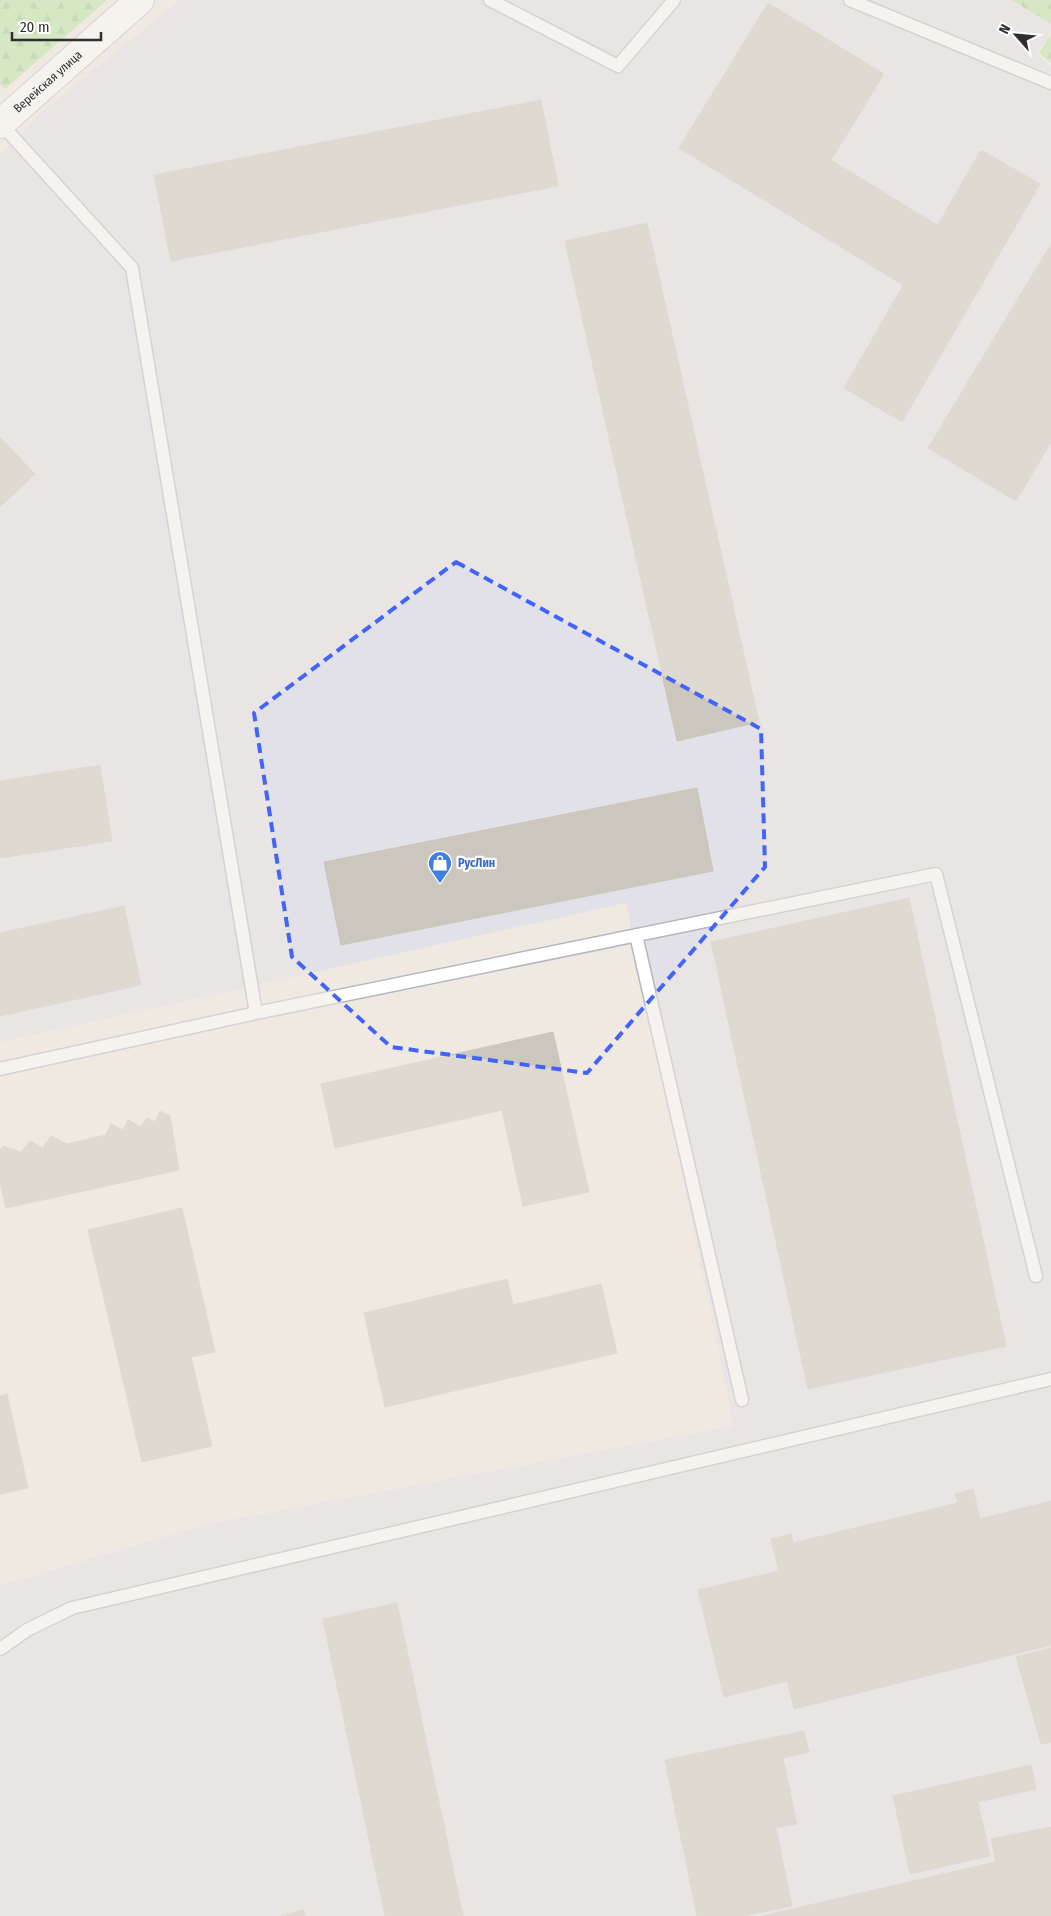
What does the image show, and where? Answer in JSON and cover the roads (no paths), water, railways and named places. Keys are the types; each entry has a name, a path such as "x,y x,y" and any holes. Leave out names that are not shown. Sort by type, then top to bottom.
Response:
{"street":[{"name":"Верейская улица","path":"0,124 140,0"}],"lane":[{"path":"490,0 618,66 674,0"},
{"path":"850,0 1051,83"},
{"path":"0,124 132,268 256,1013"},
{"path":"0,1069 256,1013 936,874 1036,1276"},
{"path":"636,935 742,1400"},
{"path":"0,1649 27,1630 72,1608 1051,1379"}],"place":[{"name":"РусЛин","path":"440,884"}]}
